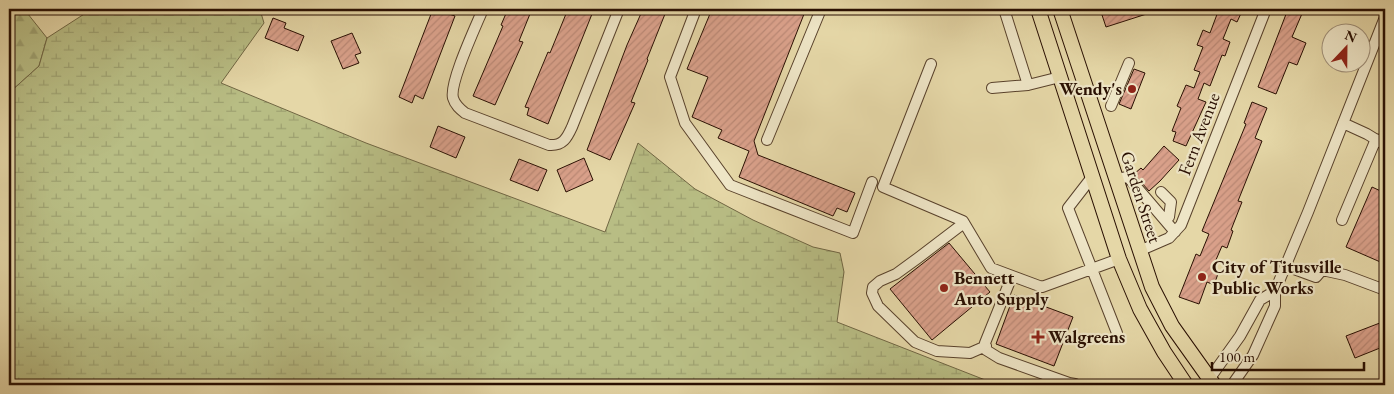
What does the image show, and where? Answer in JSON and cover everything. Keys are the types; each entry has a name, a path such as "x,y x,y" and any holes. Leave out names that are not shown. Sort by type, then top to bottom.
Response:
{"main road":[{"path":"1038,9 1119,259 1140,310 1164,352 1186,385"},
{"name":"Garden Street","path":"1060,9 1152,288 1172,326 1209,383"},
{"path":"1044,30 1061,61 1069,69 1080,72"},
{"path":"1060,77 1068,80 1079,92 1096,120"}],"street":[{"path":"483,9 454,83 453,100 458,108 465,113 549,145 557,146 566,140 572,128 619,9"},
{"path":"696,9 670,77 685,123 730,184 853,233 872,182"},
{"path":"767,140 821,9"},
{"path":"1004,9 1028,86"},
{"name":"Fern Avenue","path":"1175,232 1181,225 1266,9"},
{"path":"1232,385 1253,355 1275,306 1275,291 1385,17"},
{"path":"1111,106 1130,63"},
{"path":"930,64 883,187 963,221 991,268 1042,287 1119,259"},
{"path":"992,88 1028,86 1060,77"},
{"path":"1342,220 1381,142 1343,123"},
{"path":"1092,177 1068,208 1117,333"},
{"path":"1115,179 1128,177 1175,232 1169,238 1139,251"},
{"path":"1161,192 1171,202 1169,217 1165,220"},
{"path":"964,223 896,274 880,281 873,288 872,293 878,306 915,342 937,351 970,352 986,346"},
{"path":"1286,266 1316,278 1322,270 1345,275 1385,290"},
{"path":"1012,276 985,343 986,350 999,358 1069,384 1075,384"},
{"path":"1209,383 1240,336 1260,300 1275,291"}],"green space":[{"path":"9,9 24,9 47,38 39,66 9,93"},
{"path":"92,9 257,9 261,13 264,23 221,83 366,143 605,232 638,143 695,189 753,220 813,247 840,253 844,272 837,322 998,385 9,385 9,93 39,66 47,38"}],"building":[{"path":"433,9 455,16 423,99 415,95 412,103 399,97"},
{"path":"508,9 532,9 519,41 523,42 495,105 473,96 503,26 501,25"},
{"path":"568,9 594,9 548,124 527,115 529,108 525,107"},
{"path":"643,9 667,9 631,102 635,103 610,160 587,150 627,45"},
{"path":"712,9 806,9 754,141 758,155 855,193 847,212 837,208 833,216 739,177 749,151 718,138 722,130 692,117 708,77 687,69"},
{"path":"1100,9 1159,9 1159,10 1106,27"},
{"path":"1219,9 1243,9 1237,22 1231,19 1223,39 1230,42 1225,56 1222,55 1210,86 1204,83 1198,99 1206,102 1186,146 1173,141 1176,132 1172,131 1181,108 1177,106 1186,85 1194,88 1200,72 1194,70 1203,47 1197,45 1203,30 1210,33"},
{"path":"1288,9 1304,9 1292,37 1306,43 1297,65 1289,62 1276,94 1258,87"},
{"path":"273,18 286,23 284,28 304,36 298,51 265,38"},
{"path":"352,33 361,53 355,55 359,63 343,69 331,41"},
{"name":"Wendy's","path":"1134,69 1145,73 1131,109 1119,104"},
{"path":"1252,102 1267,108 1255,138 1262,141 1238,201 1242,202 1231,230 1233,231 1227,248 1222,246 1212,269 1219,271 1214,285 1207,282 1199,304 1179,297 1196,254 1200,256 1209,234 1202,231 1246,124 1244,123"},
{"path":"438,126 465,137 456,158 430,147"},
{"path":"1164,146 1179,160 1149,191 1134,174 1141,168 1143,170"},
{"path":"584,158 593,180 566,192 557,170"},
{"path":"519,159 547,170 538,191 510,180"},
{"path":"1372,187 1385,193 1385,264 1346,247"},
{"path":"949,243 990,292 932,340 890,289"},
{"path":"1014,295 1073,317 1054,366 996,344"},
{"path":"1385,321 1385,346 1355,358 1346,336"}],"place":[{"name":"Wendy's","path":"1132,89"},
{"name":"City of Titusville Public Works","path":"1202,277"},
{"name":"Bennett Auto Supply","path":"944,288"},
{"name":"Walgreens","path":"1038,337"}]}
